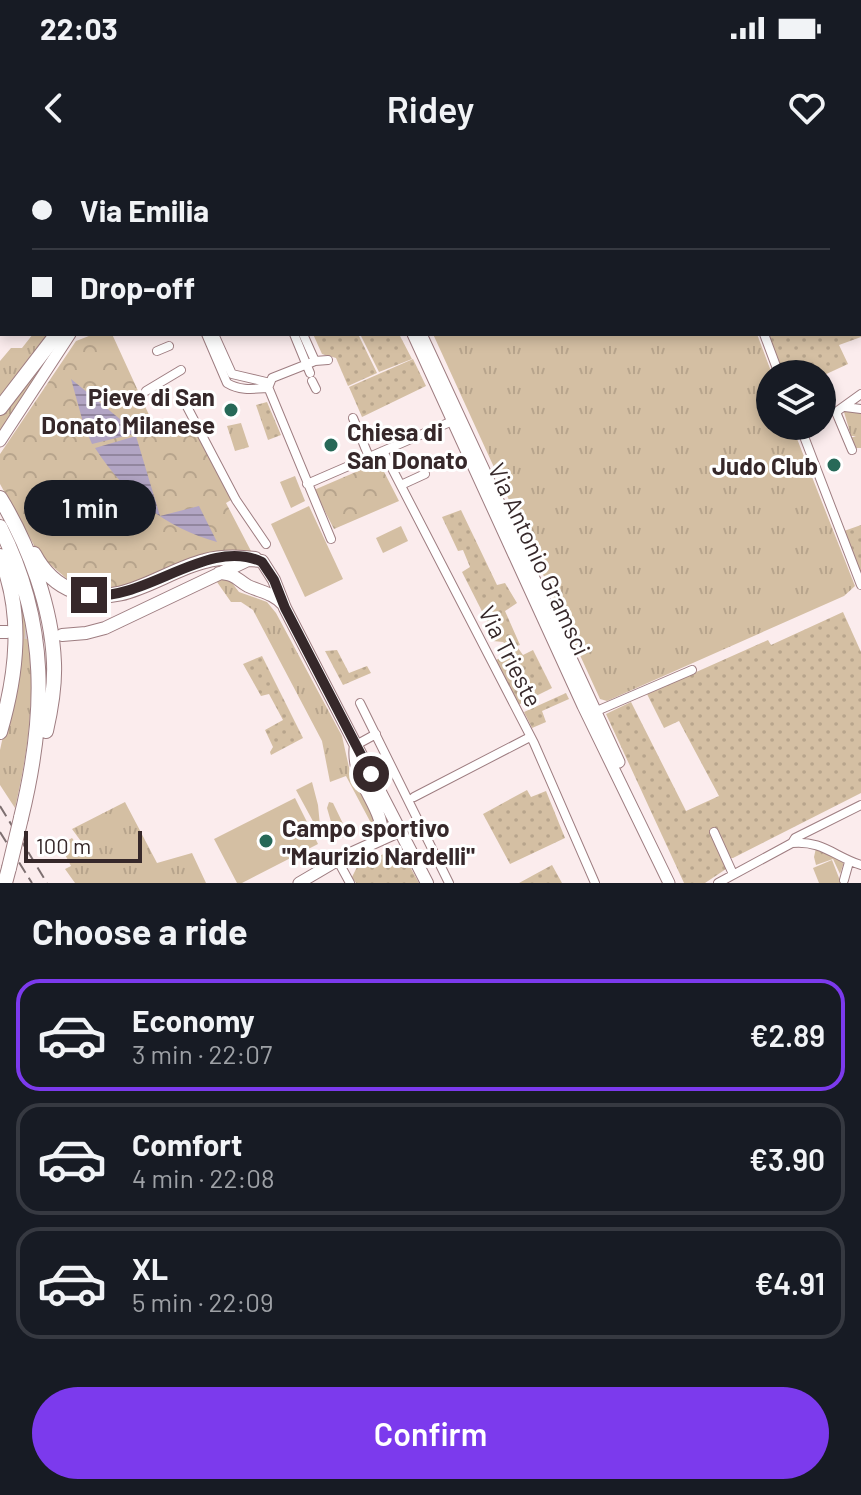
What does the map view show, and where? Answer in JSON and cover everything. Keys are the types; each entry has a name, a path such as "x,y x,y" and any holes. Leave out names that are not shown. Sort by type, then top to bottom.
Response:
{"highway":[{"path":"0,408 64,337"},
{"path":"0,498 7,525 38,585 53,649 50,711 5,883"},
{"path":"7,525 26,539 40,565 53,579 69,589 89,595 123,594 205,561 230,558 256,561"},
{"path":"0,556 7,574 16,622 13,671 0,732"}],"main road":[{"path":"62,635 86,633 115,624 219,573 256,561"},
{"path":"246,583 240,569 256,561"},
{"path":"246,583 258,586 268,574 256,561"},
{"path":"256,561 285,608 427,883"},
{"path":"219,573 235,575 276,597 285,608"},
{"path":"356,745 353,762 381,820 380,839"}],"street":[{"path":"207,336 232,390 268,388"},
{"path":"215,336 235,377 261,380 268,388 331,539"},
{"path":"295,336 312,373"},
{"path":"303,336 312,373"},
{"name":"Via Antonio Gramsci","path":"414,336 457,419"},
{"name":"Via Antonio Gramsci","path":"422,336 457,419 671,883"},
{"path":"765,336 774,360"},
{"path":"0,441 64,337"},
{"path":"157,351 169,346"},
{"path":"268,388 272,378 312,373 328,360"},
{"path":"146,391 181,370"},
{"path":"841,410 849,400 861,394"},
{"path":"184,401 236,500 266,544"},
{"path":"841,410 861,409"},
{"path":"841,410 854,451"},
{"path":"353,418 369,457"},
{"path":"307,484 457,419"},
{"path":"805,440 861,585"},
{"name":"Via Trieste","path":"383,451 553,781 595,883"},
{"path":"401,485 425,474"},
{"path":"592,714 692,670"},
{"path":"360,703 449,883"},
{"path":"356,745 376,734"},
{"path":"414,797 530,737"},
{"path":"404,790 414,797"},
{"path":"413,808 414,797"},
{"path":"718,883 792,843 795,838 861,805"},
{"path":"299,883 400,831"},
{"path":"338,861 351,859 386,842 400,831"},
{"path":"714,832 733,874"},
{"path":"792,843 824,846 849,862 861,865"},
{"path":"338,861 350,883"},
{"path":"844,880 849,862"}],"green space":[{"path":"31,336 49,336 0,399 0,361 11,348 22,348"},
{"path":"62,336 63,336 0,433 0,414"},
{"path":"89,336 113,336 155,428 189,419 231,500 226,503 251,551 115,588 98,589 73,584 40,556 0,484 0,454 76,341"},
{"path":"314,336 359,336 377,373 348,386 336,358 322,354"},
{"path":"361,336 400,336 412,359 379,372"},
{"path":"434,336 758,336 767,360 756,360 756,440 798,440 855,586 844,596 607,701 600,699"},
{"path":"769,336 861,336 839,345 848,364 836,370 836,360 778,360"},
{"path":"413,359 426,386 362,417 349,387"},
{"path":"267,402 281,435 268,440 256,405"},
{"path":"861,411 861,448 856,448 850,438 856,436 851,436 844,412"},
{"path":"241,423 249,447 235,451 227,426"},
{"path":"379,462 399,501 334,529 314,490"},
{"path":"295,476 305,501 291,508 280,482"},
{"path":"309,506 343,579 305,597 271,524"},
{"path":"461,510 497,585 505,583 517,603 505,611 520,645 510,648 503,642 493,641 489,633 492,631 462,572 470,567 463,550 458,551 442,517"},
{"path":"861,525 861,574 844,531"},
{"path":"401,526 408,541 383,553 376,538"},
{"path":"229,579 239,592 267,602 276,613 342,736 350,772 378,822 372,825 346,776 330,782 322,741 253,610 241,602 231,602 217,582"},
{"path":"19,596 30,650 31,702 26,754 15,808 0,785 0,750 21,653"},
{"path":"843,612 861,652 861,793 733,858 723,858 726,869 705,883 684,883 606,714 631,702 686,811 719,796 679,721 664,728 647,694 768,640 771,645"},
{"path":"518,648 523,655 533,650 552,688 518,705 496,660"},
{"path":"337,650 349,673 367,666 371,673 343,685 325,651"},
{"path":"262,656 303,738 271,755 273,747 265,730 283,720 269,694 261,696 243,664"},
{"path":"566,693 569,699 542,711 546,722 532,728 524,712"},
{"path":"312,782 318,805 321,836 296,790"},
{"path":"527,790 531,797 546,791 565,838 510,864 483,814"},
{"name":"Campo sportivo \"Maurizio Nardelli\"","path":"295,798 318,844 237,883 214,839"},
{"path":"125,802 157,863 192,853 206,883 75,883 65,869 71,866 60,845 72,838 78,846 83,844 72,829"},
{"path":"329,802 333,803 347,837 336,839 327,808"},
{"path":"399,847 419,883 356,883 352,877 357,867"},
{"path":"816,848 844,862 840,874 833,859 816,865"},
{"path":"832,860 841,883 819,883 813,868"},
{"path":"552,865 562,883 519,883"}],"shaded area":[{"path":"71,379 137,433 92,444"},
{"path":"136,436 160,516 133,494 95,448"},
{"path":"199,506 217,542 198,536 160,516"}],"tunnel":[{"path":"7,632 59,635"}],"railway":[{"path":"0,806 47,883"},
{"path":"0,832 32,883"}],"place":[{"name":"Pieve di San Donato Milanese","path":"231,410"},
{"name":"Chiesa di San Donato","path":"331,445"},
{"name":"Judo Club","path":"834,465"},
{"name":"Campo sportivo \"Maurizio Nardelli\"","path":"266,841"}],"route":[{"path":"89,595 123,594 201,562 219,558 257,559 262,562 280,591 285,608 371,774"}]}
